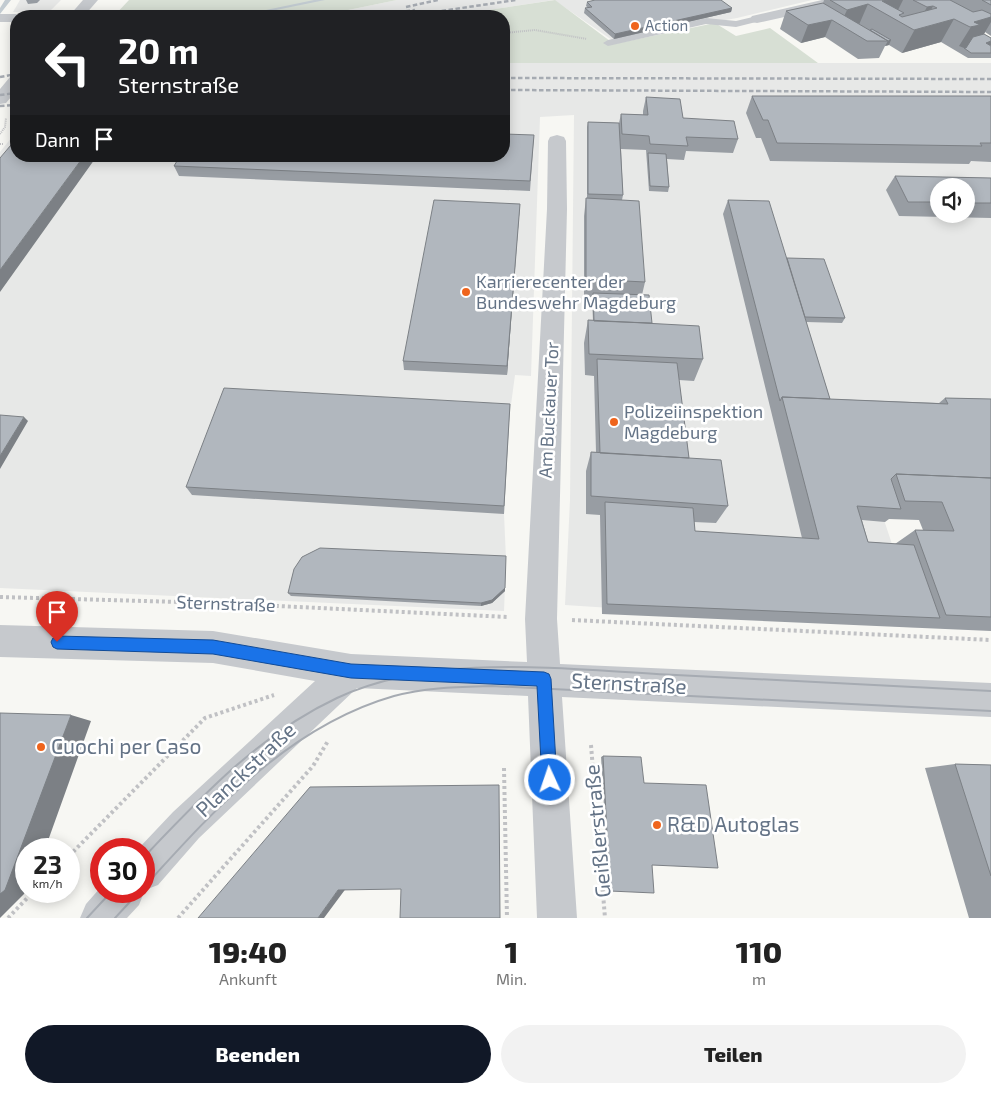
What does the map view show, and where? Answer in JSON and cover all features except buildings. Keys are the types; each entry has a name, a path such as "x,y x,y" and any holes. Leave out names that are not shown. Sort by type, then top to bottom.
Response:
{"street":[{"path":"82,10 91,0"},
{"path":"757,19 842,0"},
{"path":"0,99 10,88"},
{"name":"Am Buckauer Tor","path":"544,679 541,619 557,209 557,141"},
{"name":"Sternstraße","path":"0,641 213,647 351,671 991,700"},
{"name":"Planckstraße","path":"155,859 186,825 351,671"},
{"path":"544,679 557,918"},
{"path":"100,918 114,903"}],"lane":[{"path":"608,43 706,21 734,24 757,19"}],"path":[{"path":"510,32 535,30 608,43"},
{"path":"0,134 6,128 5,119"},
{"name":"Sternstraße","path":"0,597 215,604 991,640"},
{"path":"80,845 205,718"},
{"name":"Geißlerstraße","path":"591,745 605,918"},
{"path":"178,918 313,766"},
{"path":"504,768 507,918"},
{"path":"8,918 22,903"}],"shaded area":[{"path":"20,0 61,0 51,10 14,10"},
{"path":"129,0 397,0 348,10 120,10"},
{"path":"397,0 554,0 488,10 348,10"},
{"name":"Action","path":"554,0 812,0 737,18 612,40"},
{"path":"555,0 614,44 715,23 736,36 770,28 818,63 510,63 510,10 489,10"},
{"path":"510,63 991,63 991,497 875,493 920,628 565,605 570,500 574,115 540,117 531,376 515,375 510,412 504,514 506,559 504,611 0,588 0,152 10,140 10,162 510,162"}],"waterway":[{"path":"0,12 8,0"},
{"path":"271,10 322,0"}],"tram line":[{"path":"155,846 233,768 283,729 337,698 376,683 417,674 503,667 547,668 991,691"},
{"path":"155,875 198,828 227,800 287,749 321,728 356,710 406,693 443,688 492,686 991,711"},
{"path":"87,918 101,903"},
{"path":"115,918 129,903"}],"railway":[{"path":"406,7 438,0"},
{"path":"448,10 516,0"},
{"path":"0,77 10,75"},
{"path":"510,78 991,79"},
{"path":"510,90 991,92"},
{"path":"0,95 10,94"},
{"path":"0,106 10,105"}],"place":[{"name":"Action","path":"635,26"},
{"name":"Karrierecenter der Bundeswehr Magdeburg","path":"466,292"},
{"name":"Polizeiinspektion Magdeburg","path":"614,422"},
{"name":"Cuochi per Caso","path":"41,747"},
{"name":"R&D Autoglas","path":"657,825"}],"route":[{"path":"57,642 213,647 351,671 544,679 550,780"}]}
